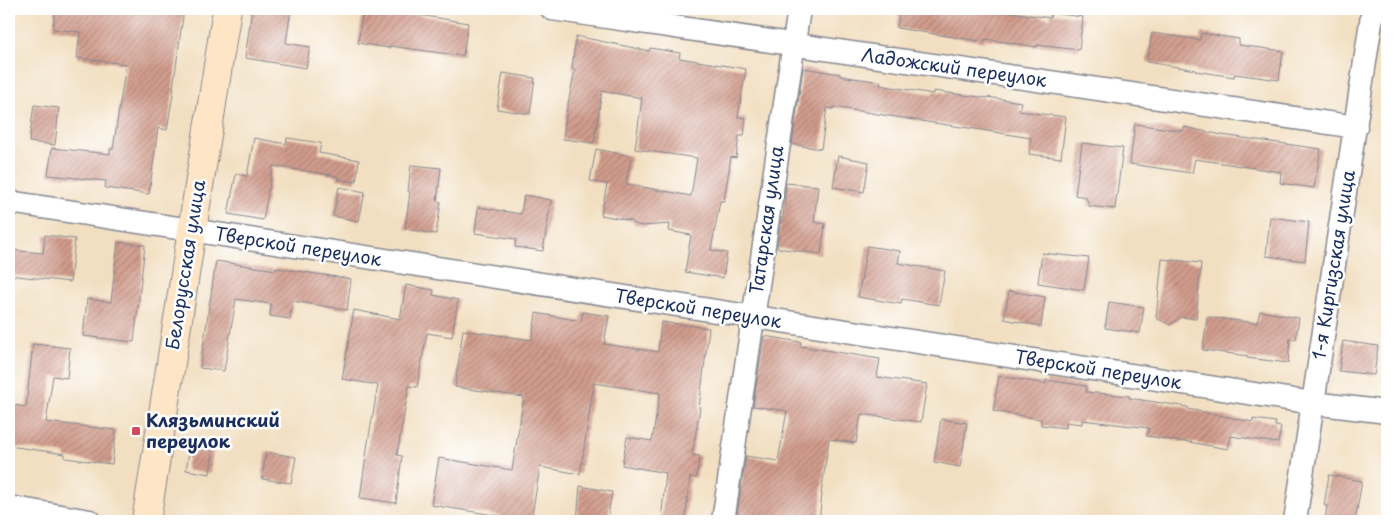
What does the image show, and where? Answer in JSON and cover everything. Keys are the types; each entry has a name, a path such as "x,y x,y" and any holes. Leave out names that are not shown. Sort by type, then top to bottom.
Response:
{"main road":[{"name":"Белорусская улица","path":"146,521 227,9"}],"street":[{"name":"Ладожский переулок","path":"552,9 1356,127"},
{"name":"Татарская улица","path":"723,521 799,9"},
{"name":"1-я Киргизская улица","path":"1295,521 1374,9"},
{"name":"Тверской переулок","path":"9,202 753,318 1313,403 1387,412"},
{"path":"9,507 90,521"}],"building":[{"path":"55,9 184,9 167,130 158,128 149,194 105,188 106,181 48,175 52,148 110,154 110,149 113,149 126,64 77,58 80,32 53,29"},
{"path":"252,9 291,9 286,43 310,47 306,68 245,58"},
{"path":"363,9 401,15 401,12 468,23 463,56 358,43"},
{"path":"900,9 992,9 1050,18 1051,13 1083,17 1079,50 1037,45 1037,47 985,39 985,42 897,28"},
{"path":"1152,33 1200,40 1201,33 1239,39 1239,45 1283,51 1279,80 1235,74 1234,77 1147,62"},
{"path":"576,36 649,51 650,48 680,53 679,58 746,69 738,117 746,118 744,136 739,136 736,158 731,157 724,201 720,201 711,250 727,253 723,278 685,272 691,235 669,231 670,224 642,226 634,224 632,221 601,215 607,184 590,181 596,149 631,156 626,184 691,196 697,158 635,149 642,98 602,91 594,143 563,139 575,70 572,69"},
{"path":"803,68 881,82 880,85 933,94 933,91 1021,102 1019,111 1066,117 1061,158 1029,154 1031,138 834,107 833,109 827,108 821,149 792,144"},
{"path":"503,73 535,78 530,114 497,109"},
{"path":"34,105 59,108 55,145 29,142"},
{"path":"1135,124 1183,131 1184,127 1222,135 1321,149 1314,188 1280,183 1281,172 1195,159 1192,173 1130,164"},
{"path":"254,138 286,144 287,138 321,143 319,153 359,160 356,182 337,179 338,176 273,166 263,220 228,214 236,174 247,176"},
{"path":"1082,143 1123,148 1115,209 1089,206 1086,197 1075,195"},
{"path":"838,156 869,162 864,192 833,187"},
{"path":"411,165 441,168 437,201 441,202 436,234 405,229 410,192 408,191"},
{"path":"786,183 818,186 814,222 825,224 821,254 777,248 781,218 783,218"},
{"path":"339,187 365,192 359,221 333,216"},
{"path":"524,195 551,200 543,251 515,247 516,239 475,233 478,207 521,214"},
{"path":"1270,217 1309,222 1305,261 1266,256"},
{"path":"45,235 75,239 70,282 9,275 9,250 43,253"},
{"path":"118,242 145,245 134,342 83,336 87,299 111,302"},
{"path":"867,246 900,251 898,263 945,271 939,305 902,299 901,304 858,297"},
{"path":"1042,253 1089,258 1084,290 1038,283"},
{"path":"1162,259 1201,263 1196,319 1181,317 1170,325 1156,318"},
{"path":"216,261 351,279 347,310 293,301 290,319 270,316 271,304 236,299 224,371 200,368"},
{"path":"406,285 434,290 433,295 458,300 452,337 427,333 417,387 409,386 397,455 402,456 396,503 360,498 378,385 342,379 354,310 400,319"},
{"path":"1009,291 1045,297 1041,326 1004,319"},
{"path":"1109,302 1144,307 1140,333 1105,328"},
{"path":"1260,311 1299,318 1296,339 1290,338 1288,363 1203,350 1207,317 1257,323"},
{"path":"583,312 609,316 604,344 658,352 661,322 709,328 700,408 692,455 700,456 696,478 690,477 685,521 661,521 666,473 622,465 627,437 652,441 660,393 594,383 580,474 540,467 531,521 515,521 499,518 500,516 431,505 439,458 512,470 524,397 455,387 463,330 532,340 536,313 581,321"},
{"path":"764,336 801,342 800,346 880,359 877,377 927,384 921,422 861,414 856,443 829,439 819,521 736,521 746,456 778,461 787,411 753,406"},
{"path":"1343,341 1378,346 1374,375 1339,371"},
{"path":"33,344 70,348 67,378 53,376 46,422 116,430 112,464 65,458 65,454 9,446 9,404 26,407"},
{"path":"999,376 1046,384 1046,380 1086,386 1086,392 1130,396 1129,398 1188,407 1188,409 1253,422 1253,419 1276,422 1275,426 1281,427 1278,443 1231,436 1228,449 1147,436 1149,428 1082,420 1082,424 1066,422 1066,428 1041,425 1041,419 993,411"},
{"path":"941,419 967,423 960,467 934,462"},
{"path":"191,441 214,444 210,474 186,470"},
{"path":"266,452 296,457 291,483 262,479"},
{"path":"1329,475 1362,481 1355,521 1325,521 1327,506 1324,505"},
{"path":"580,486 612,492 607,521 577,521"}],"place":[{"name":"Клязьминский переулок","path":"136,431"}]}
